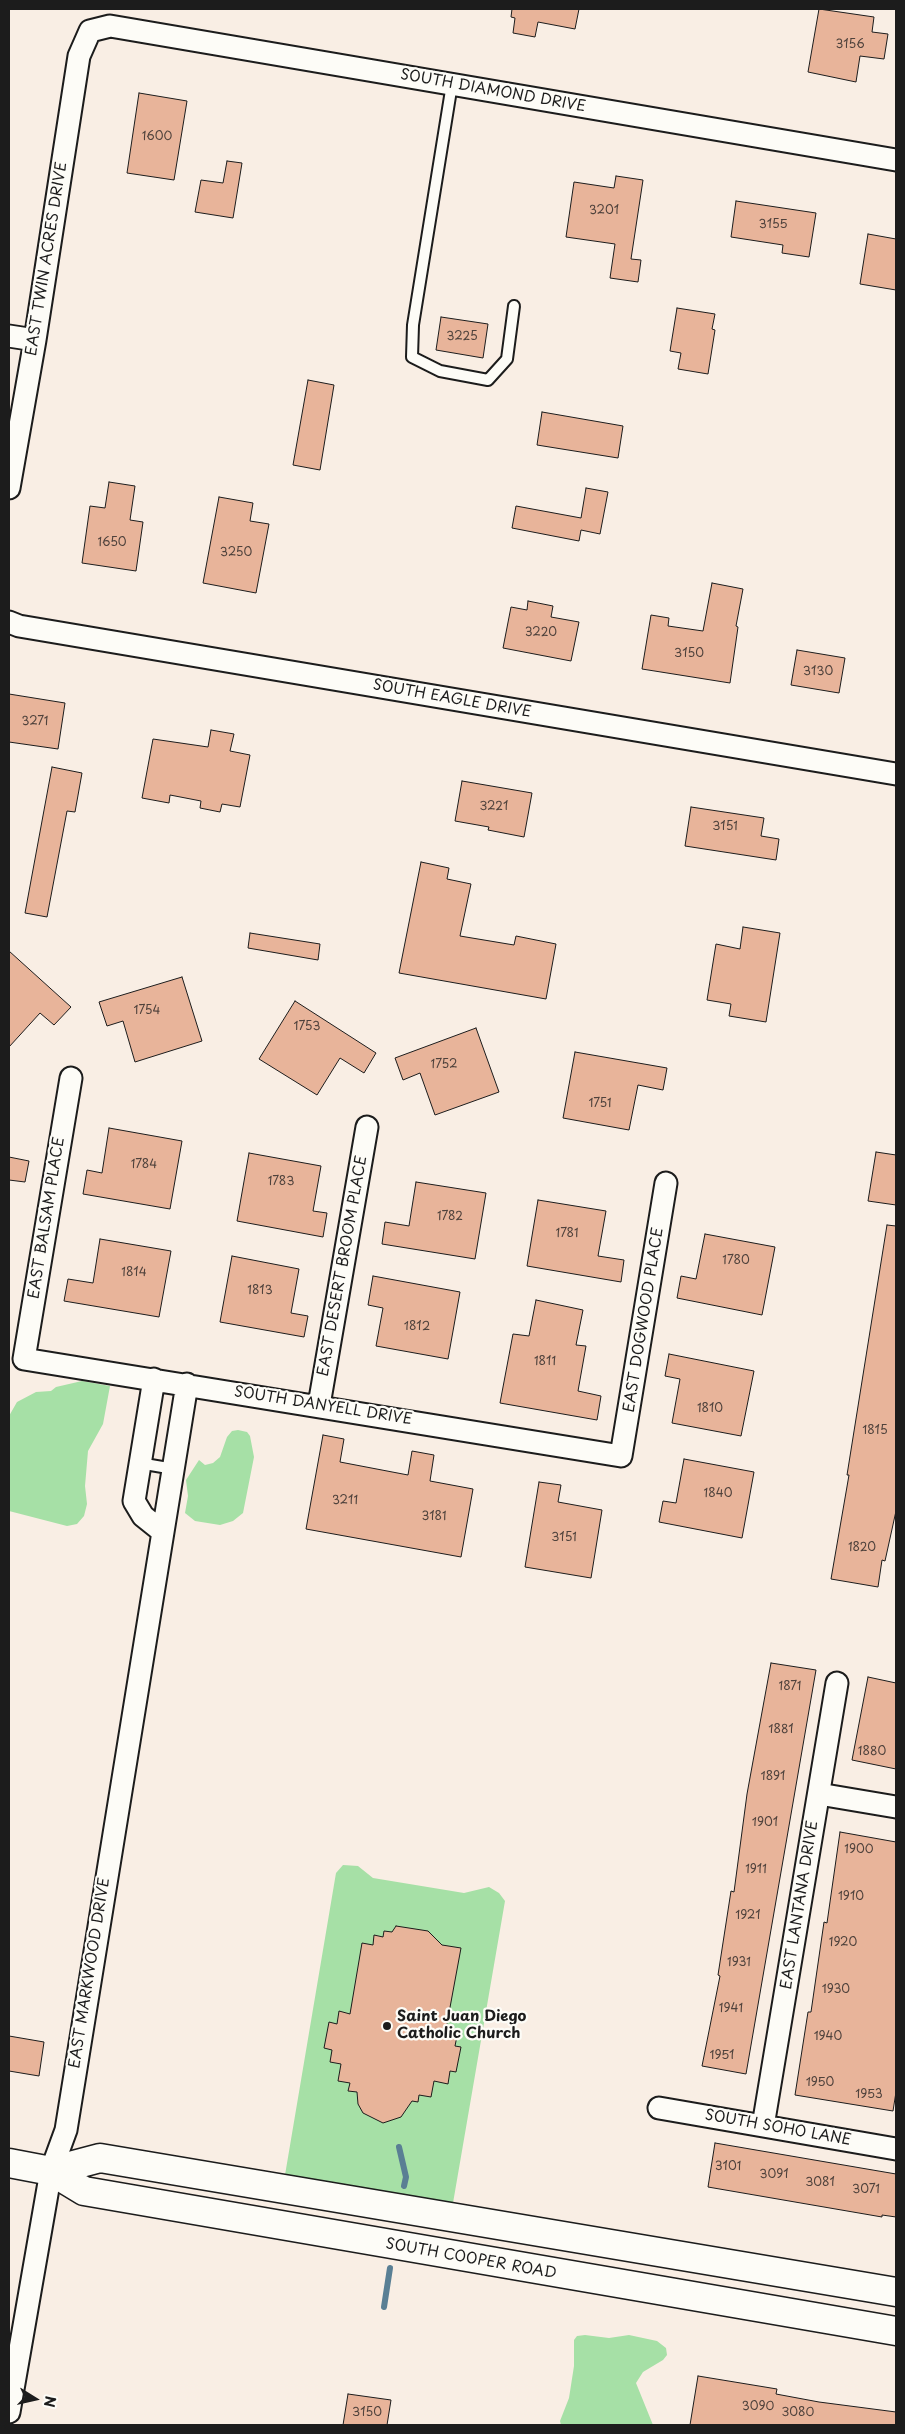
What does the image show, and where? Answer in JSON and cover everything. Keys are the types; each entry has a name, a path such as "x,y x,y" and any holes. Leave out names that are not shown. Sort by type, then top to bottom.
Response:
{"main road":[{"name":"SOUTH COOPER ROAD","path":"51,2171 100,2158 896,2292"},
{"name":"SOUTH COOPER ROAD","path":"9,2163 51,2171 84,2192 896,2331"},
{"path":"630,2286 636,2248"}],"street":[{"name":"SOUTH DIAMOND DRIVE","path":"90,31 110,26 896,160"},
{"name":"EAST TWIN ACRES DRIVE","path":"9,488 35,340 78,56 90,31"},
{"path":"9,336 35,340"},
{"name":"SOUTH EAGLE DRIVE","path":"9,622 38,629 896,774"},
{"name":"EAST BALSAM PLACE","path":"24,1359 71,1078"},
{"name":"EAST DESERT BROOM PLACE","path":"319,1405 367,1127"},
{"name":"EAST DOGWOOD PLACE","path":"621,1456 666,1183"},
{"name":"SOUTH DANYELL DRIVE","path":"24,1359 319,1405 621,1456"},
{"path":"154,1379 134,1501 143,1516 163,1532"},
{"name":"EAST MARKWOOD DRIVE","path":"9,2412 51,2171 66,2130 187,1384"},
{"name":"EAST LANTANA DRIVE","path":"764,2126 838,1683"},
{"path":"819,1794 896,1807"},
{"name":"SOUTH SOHO LANE","path":"659,2108 896,2149"}],"lane":[{"path":"452,84 413,325 412,358 440,371 488,380 507,359 514,306"},
{"path":"139,1463 174,1468"}],"green space":[{"path":"82,1381 110,1386 103,1424 88,1451 85,1486 87,1504 84,1516 77,1524 67,1526 9,1511 9,1416 17,1402 36,1392 51,1391 56,1387"},
{"path":"232,1431 247,1432 250,1436 254,1457 243,1513 233,1521 220,1525 195,1521 185,1513 188,1496 186,1480 199,1460 205,1465 213,1463 220,1457 227,1437"},
{"path":"343,1865 358,1866 373,1878 464,1893 489,1887 499,1893 505,1901 453,2203 285,2175 336,1873"},
{"path":"629,2335 657,2341 666,2348 667,2355 663,2360 643,2372 636,2383 653,2425 561,2425 560,2421 569,2398 574,2366 574,2340 577,2336 609,2338"}],"building":[{"path":"512,9 579,9 575,29 538,22 535,37 513,33 515,18 511,17"},
{"path":"819,9 874,17 872,32 888,34 884,59 860,56 856,82 808,72"},
{"path":"139,93 187,101 174,180 127,173"},
{"path":"227,161 242,163 233,218 195,212 201,180 223,183"},
{"path":"616,176 643,180 631,259 641,260 638,282 610,278 615,244 566,237 574,182 614,188"},
{"path":"736,201 816,213 809,257 782,253 783,245 731,237"},
{"path":"868,234 896,239 896,290 860,284"},
{"path":"677,308 715,314 712,329 715,330 708,374 678,369 681,353 670,351"},
{"path":"441,317 488,324 483,358 436,350"},
{"path":"308,380 334,385 320,470 293,465"},
{"path":"542,412 623,426 618,458 537,445"},
{"path":"109,482 135,486 130,520 143,522 136,571 82,563 90,506 105,508"},
{"path":"586,488 608,492 600,534 581,530 579,541 512,528 516,506 581,518"},
{"path":"219,497 253,503 250,521 269,524 256,593 203,583"},
{"path":"712,583 743,589 736,626 738,627 730,683 642,669 651,615 669,618 668,626 703,631"},
{"path":"528,601 553,606 551,617 579,622 571,661 503,648 511,607 527,610"},
{"path":"797,650 845,658 839,693 791,685"},
{"path":"9,694 65,703 58,749 9,742"},
{"path":"211,730 234,734 230,751 250,755 240,807 222,804 220,812 200,808 201,801 170,795 169,803 142,798 153,739 208,747"},
{"path":"52,767 82,773 75,812 67,811 47,917 25,913"},
{"path":"462,781 532,793 524,837 488,830 489,827 455,821"},
{"path":"691,807 764,818 761,836 779,839 776,860 685,846"},
{"path":"421,862 449,868 447,879 471,884 460,936 514,945 516,936 556,944 546,999 399,973"},
{"path":"743,927 780,933 766,1022 729,1016 731,1004 707,1000 716,944 740,949"},
{"path":"250,933 320,944 318,960 248,948"},
{"path":"9,951 71,1007 54,1025 40,1013 9,1047"},
{"path":"182,977 202,1041 135,1062 123,1021 107,1026 99,1002"},
{"path":"295,1001 376,1053 364,1073 340,1058 317,1095 259,1059"},
{"path":"476,1028 499,1092 435,1115 420,1073 403,1080 395,1058"},
{"path":"575,1052 667,1068 663,1090 638,1085 629,1130 563,1118"},
{"path":"109,1128 182,1141 170,1209 83,1194 87,1170 102,1173"},
{"path":"876,1152 896,1155 896,1205 868,1201"},
{"path":"249,1153 321,1166 313,1211 327,1213 323,1237 237,1221"},
{"path":"9,1157 29,1161 25,1182 9,1180"},
{"path":"416,1182 486,1193 475,1259 382,1244 385,1222 409,1226"},
{"path":"538,1200 606,1211 598,1256 624,1260 621,1282 527,1266"},
{"path":"887,1225 896,1226 896,1511 885,1561 882,1560 878,1587 831,1579 849,1475 847,1475"},
{"path":"705,1234 775,1247 762,1315 677,1298 681,1276 696,1279"},
{"path":"100,1239 171,1251 159,1317 64,1301 68,1279 93,1283"},
{"path":"232,1256 299,1269 291,1313 308,1316 304,1337 220,1322"},
{"path":"373,1276 460,1292 448,1359 376,1346 383,1308 368,1305"},
{"path":"536,1300 583,1310 576,1345 586,1346 578,1391 601,1396 597,1420 500,1403 513,1334 529,1336"},
{"path":"669,1354 754,1371 741,1436 672,1423 680,1379 665,1376"},
{"path":"323,1435 344,1439 340,1462 408,1475 412,1451 434,1455 430,1481 473,1489 461,1557 306,1529"},
{"path":"684,1459 754,1472 742,1538 659,1522 663,1501 676,1503"},
{"path":"539,1482 561,1485 558,1502 602,1510 591,1578 525,1567"},
{"path":"771,1663 816,1670 746,2074 702,2066 720,1976 718,1975 731,1891 734,1892 747,1794"},
{"path":"868,1677 896,1683 896,1769 852,1760"},
{"path":"840,1832 896,1842 896,2092 893,2111 795,2095 808,2012 811,2012 824,1922 827,1923"},
{"name":"Saint Juan Diego Catholic Church","path":"396,1926 428,1931 442,1945 461,1948 446,2029 458,2031 455,2046 461,2047 456,2072 450,2071 448,2084 434,2081 431,2097 419,2095 418,2102 412,2101 401,2117 383,2123 363,2113 358,2104 357,2092 348,2091 350,2083 338,2081 341,2064 330,2062 332,2050 324,2048 329,2022 337,2024 339,2011 350,2014 362,1943 373,1945 374,1935 383,1937 384,1931 392,1932"},
{"path":"9,2036 44,2042 39,2076 9,2071"},
{"path":"715,2143 896,2174 896,2217 882,2215 882,2217 708,2187"},
{"path":"698,2376 777,2389 776,2394 819,2402 896,2412 896,2425 690,2425"},
{"path":"348,2394 391,2400 387,2425 343,2425"}],"waterway":[{"path":"399,2147 406,2177 404,2186"},
{"path":"384,2307 390,2268"}],"place":[{"name":"Saint Juan Diego Catholic Church","path":"387,2026"}]}
